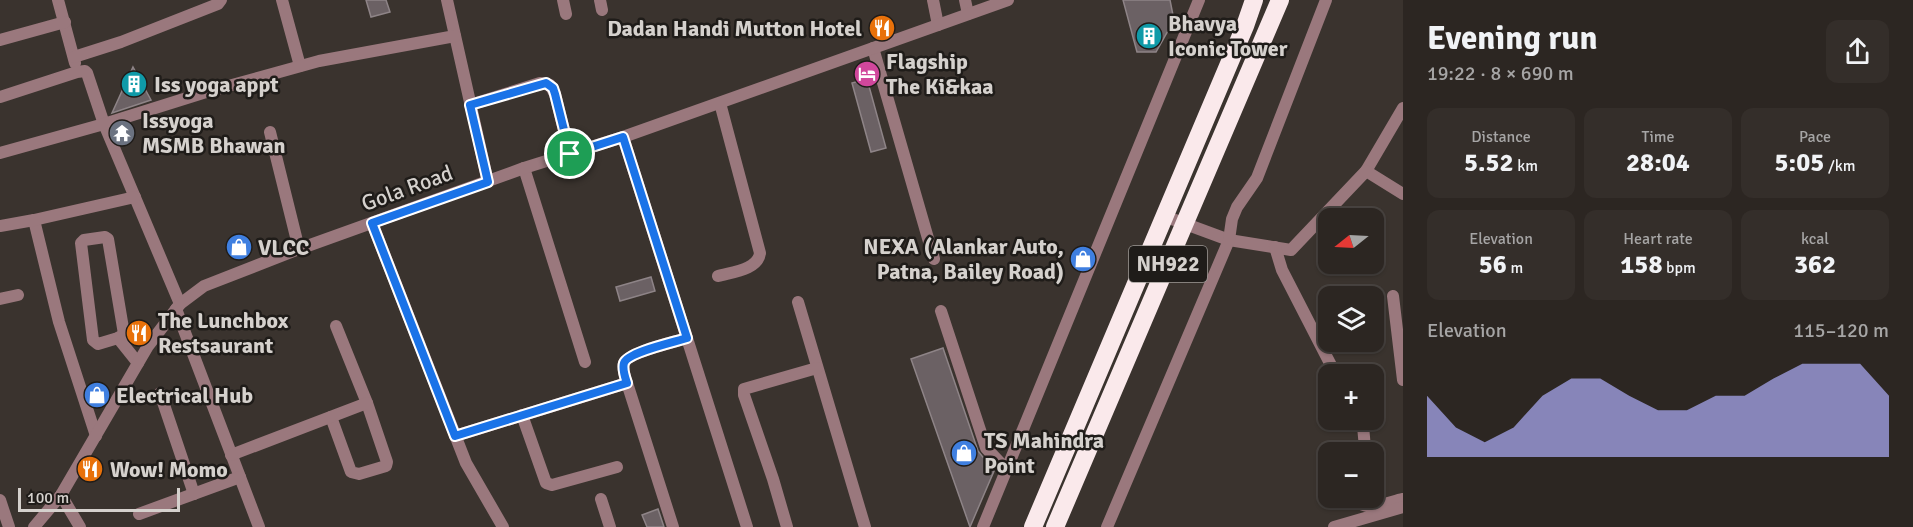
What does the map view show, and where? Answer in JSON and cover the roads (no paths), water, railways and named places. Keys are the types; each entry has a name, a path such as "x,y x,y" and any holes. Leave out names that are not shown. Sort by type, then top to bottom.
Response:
{"highway":[{"name":"NH922","path":"1033,527 1254,0"},
{"name":"NH922","path":"1055,527 1280,0"}],"street":[{"path":"58,0 77,72"},
{"path":"74,57 135,37 215,5 221,0"},
{"path":"282,0 300,66"},
{"path":"447,0 488,182"},
{"path":"563,0 566,14"},
{"path":"933,0 938,25"},
{"path":"966,0 968,14"},
{"name":"Gola Road","path":"34,527 61,495 138,363 178,307 204,286 298,249 524,168 623,137 1008,0"},
{"path":"983,527 1199,0"},
{"path":"1107,527 1229,240 1232,219 1237,207 1257,178 1326,0"},
{"path":"0,40 65,22"},
{"path":"0,153 300,66 455,36"},
{"path":"873,48 934,259"},
{"path":"0,97 77,72 85,71 89,77 104,124 178,307 259,527"},
{"path":"470,105 540,84 550,85 555,94 570,154"},
{"path":"718,276 752,266 757,263 760,253 720,103"},
{"path":"1164,216 1229,240 1290,250 1366,171 1403,108"},
{"path":"270,132 298,249"},
{"path":"623,137 747,527"},
{"path":"524,168 585,362"},
{"path":"1366,171 1403,194"},
{"path":"0,226 135,197"},
{"path":"34,220 59,322 96,436"},
{"path":"372,223 455,436 472,474 503,527"},
{"path":"105,237 108,239 124,332 118,339 99,344 93,340 81,243 84,240 105,237"},
{"path":"1275,247 1282,270 1330,364"},
{"path":"0,298 18,295"},
{"path":"1393,296 1403,380"},
{"path":"798,302 865,527"},
{"path":"941,311 986,448 1007,470"},
{"path":"331,417 351,472 358,474 386,466 387,462 367,403 336,326"},
{"path":"674,527 627,383 624,367 627,359 637,353 687,338"},
{"path":"118,339 138,363"},
{"path":"787,527 744,389 817,368"},
{"path":"455,436 627,383"},
{"path":"160,393 194,494"},
{"path":"231,455 367,403"},
{"path":"522,415 546,483 552,485 617,467"},
{"path":"139,514 240,477"},
{"path":"61,495 80,527"},
{"path":"601,499 610,527"},
{"path":"1384,503 1403,499"},
{"path":"0,500 9,527"},
{"path":"1334,527 1403,507"}],"place":[{"name":"Dadan Handi Mutton Hotel","path":"882,28"},
{"name":"Bhavya Iconic Tower","path":"1149,36"},
{"name":"Flagship The Ki&kaa","path":"867,74"},
{"name":"Iss yoga appt","path":"134,84"},
{"name":"Issyoga MSMB Bhawan","path":"122,133"},
{"name":"VLCC","path":"239,247"},
{"name":"NEXA (Alankar Auto, Patna, Bailey Road)","path":"1083,259"},
{"name":"The Lunchbox Restsaurant","path":"139,333"},
{"name":"Electrical Hub","path":"97,395"},
{"name":"TS Mahindra Point","path":"964,453"},
{"name":"Wow! Momo","path":"90,469"}]}
